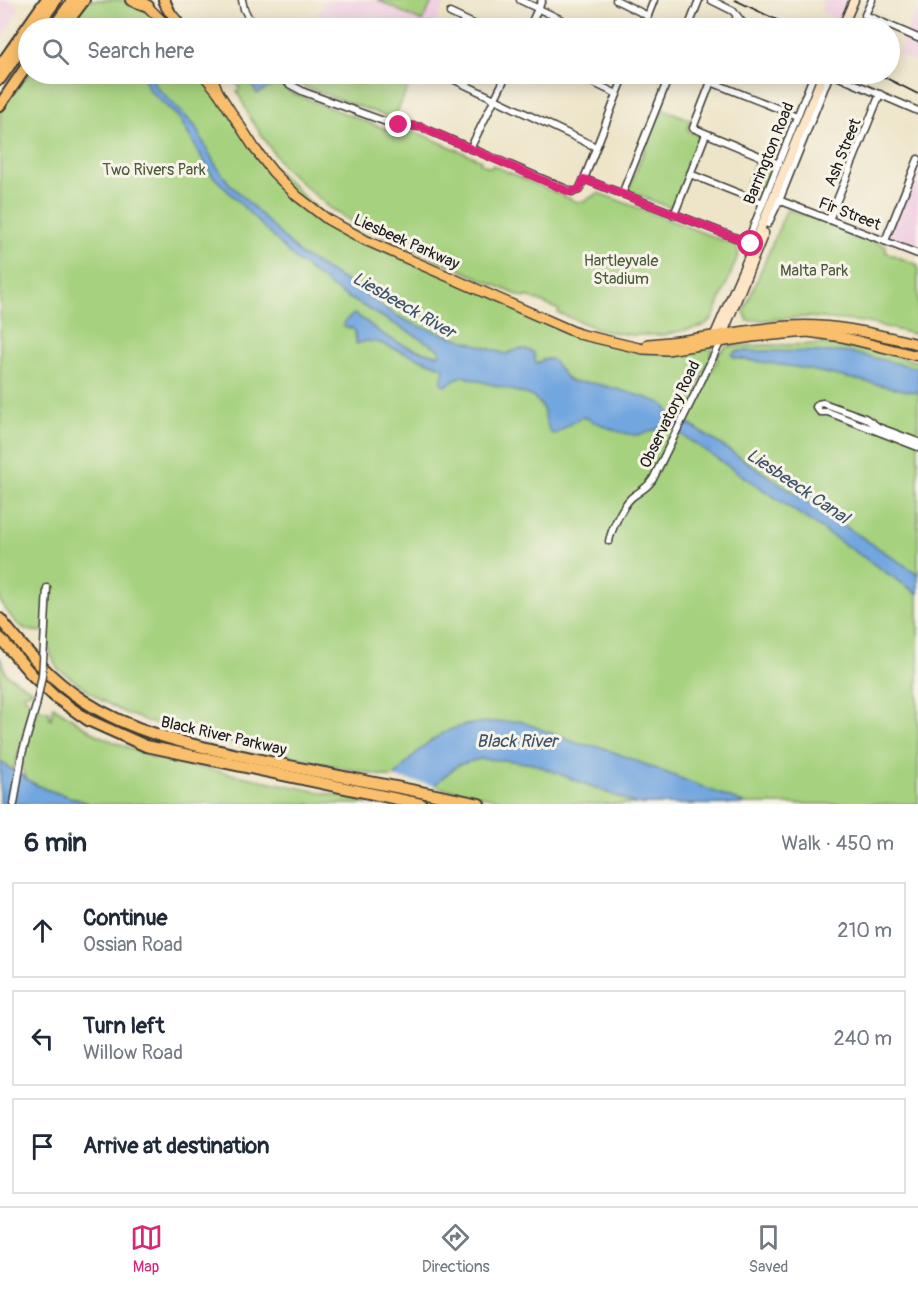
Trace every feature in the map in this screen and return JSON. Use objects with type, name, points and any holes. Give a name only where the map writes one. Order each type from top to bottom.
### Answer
[{"type":"highway","points":[[43,18],[56,0]]},
{"type":"highway","points":[[131,0],[145,3]]},
{"type":"highway","points":[[161,0],[169,10]]},
{"type":"highway","points":[[35,18],[44,3]]},
{"type":"highway","points":[[70,18],[80,3]]},
{"type":"highway","points":[[64,18],[80,3]]},
{"type":"highway","points":[[2,72],[18,46]]},
{"type":"highway","points":[[2,72],[18,52]]},
{"type":"highway","points":[[0,107],[18,78]]},
{"type":"highway","points":[[0,107],[20,84]]},
{"type":"highway","name":"Black River Parkway","points":[[0,619],[22,646],[51,675],[83,701],[119,721],[176,741],[479,804]]},
{"type":"highway","name":"Black River Parkway","points":[[0,638],[54,696],[88,720],[146,746],[421,804]]},
{"type":"highway","points":[[0,647],[36,686],[54,696]]},
{"type":"main road","points":[[846,18],[854,0]]},
{"type":"main road","points":[[145,3],[160,18]]},
{"type":"main road","points":[[169,10],[175,18]]},
{"type":"main road","name":"Liesbeek Parkway","points":[[211,84],[273,172],[306,204],[333,223],[365,240],[579,334],[643,349],[667,350],[792,326],[832,327],[918,344]]},
{"type":"main road","name":"Liesbeek Parkway","points":[[215,84],[218,92]]},
{"type":"main road","points":[[753,245],[768,224],[776,199],[782,164],[818,84]]},
{"type":"main road","points":[[717,339],[769,204],[776,199]]},
{"type":"main road","name":"Liesbeek Parkway","points":[[717,339],[815,333],[842,337],[918,356]]},
{"type":"street","points":[[242,0],[249,18]]},
{"type":"street","points":[[520,0],[557,18]]},
{"type":"street","points":[[534,18],[542,0]]},
{"type":"street","points":[[616,0],[648,16],[654,0]]},
{"type":"street","points":[[692,18],[699,0]]},
{"type":"street","points":[[711,0],[733,11],[737,16]]},
{"type":"street","points":[[872,0],[866,15],[873,18]]},
{"type":"street","points":[[450,14],[459,18]]},
{"type":"street","points":[[900,30],[918,38]]},
{"type":"street","points":[[290,84],[304,92],[388,123],[421,127],[570,192],[576,192],[584,179],[621,84]]},
{"type":"street","points":[[464,84],[596,147]]},
{"type":"street","points":[[470,149],[502,84]]},
{"type":"street","points":[[596,84],[617,94]]},
{"type":"street","points":[[622,194],[666,84]]},
{"type":"street","points":[[710,84],[693,128],[782,164]]},
{"type":"street","points":[[716,84],[797,116]]},
{"type":"street","name":"Barrington Road","points":[[753,245],[763,203],[782,164],[810,84]]},
{"type":"street","points":[[776,199],[827,84]]},
{"type":"street","points":[[856,84],[918,111]]},
{"type":"street","name":"Ash Street","points":[[829,220],[880,94]]},
{"type":"street","points":[[674,215],[706,134]]},
{"type":"street","points":[[885,241],[918,159]]},
{"type":"street","points":[[690,174],[763,203]]},
{"type":"street","points":[[584,179],[753,245]]},
{"type":"street","name":"Fir Street","points":[[776,199],[918,254]]},
{"type":"street","name":"Observatory Road","points":[[609,541],[632,497],[645,489],[652,479],[711,357],[717,339]]},
{"type":"street","points":[[918,442],[878,427],[865,418],[824,403],[816,407],[820,412],[828,412],[918,447]]},
{"type":"street","points":[[14,804],[20,765],[42,676],[47,588]]},
{"type":"shaded area","points":[[0,0],[9,0],[20,8],[0,41]]},
{"type":"shaded area","points":[[325,0],[446,0],[438,18],[317,18]]},
{"type":"shaded area","points":[[824,0],[848,0],[841,18],[832,18],[820,11]]},
{"type":"shaded area","points":[[918,5],[918,63],[900,55],[900,47]]},
{"type":"shaded area","points":[[918,159],[918,254],[885,241]]},
{"type":"green space","points":[[87,0],[131,0],[155,18],[72,18]]},
{"type":"green space","points":[[378,0],[433,0],[424,18],[414,18]]},
{"type":"green space","name":"Two Rivers Park","points":[[21,84],[210,84],[255,149],[327,219],[547,321],[634,346],[712,344],[711,357],[696,389],[701,392],[718,359],[715,357],[727,346],[824,344],[885,353],[918,362],[918,804],[521,804],[330,765],[163,727],[125,713],[101,700],[57,668],[46,643],[46,631],[37,632],[24,628],[13,619],[0,601],[0,109]]},
{"type":"green space","name":"Hartleyvale Stadium","points":[[237,84],[280,84],[292,93],[385,129],[416,132],[481,160],[480,163],[491,168],[492,165],[577,202],[599,193],[735,245],[739,253],[713,318],[703,326],[664,335],[632,335],[604,331],[354,223],[330,208],[283,167],[250,118],[237,91],[240,89]]},
{"type":"green space","points":[[300,84],[409,85],[394,119]]},
{"type":"green space","points":[[661,108],[691,120],[687,130],[702,137],[674,209],[628,191]]},
{"type":"green space","points":[[756,159],[773,166],[761,197],[744,191]]},
{"type":"green space","name":"Malta Park","points":[[787,209],[886,246],[886,252],[918,265],[918,335],[865,322],[808,317],[748,321],[744,311]]},
{"type":"green space","points":[[0,657],[6,674],[33,691],[23,694],[32,705],[12,770],[0,761]]},
{"type":"green space","points":[[53,706],[97,735],[154,758],[363,801],[368,804],[91,804],[45,789],[27,780],[22,768],[37,708],[49,711],[51,719]]},
{"type":"water","points":[[146,84],[155,84],[195,126],[215,164],[229,183],[301,255],[413,324],[506,354],[517,350],[527,350],[534,353],[535,362],[538,363],[545,359],[554,361],[564,375],[573,382],[606,386],[663,404],[675,418],[689,424],[918,574],[918,594],[670,427],[637,435],[617,431],[583,417],[555,434],[551,433],[542,407],[529,395],[462,376],[445,386],[441,383],[444,368],[377,342],[366,341],[356,344],[355,331],[343,327],[346,320],[354,314],[382,333],[411,348],[438,355],[440,352],[439,349],[340,293],[296,260],[212,175],[179,118],[149,90]]},
{"type":"water","points":[[251,84],[271,84],[272,86],[257,94]]},
{"type":"water","points":[[736,351],[848,352],[918,368],[918,393],[801,368],[735,358],[732,355]]},
{"type":"water","name":"Black River","points":[[520,721],[579,744],[601,747],[746,804],[636,804],[534,764],[480,759],[458,765],[439,781],[418,804],[372,804],[411,758],[447,731],[476,723]]},
{"type":"water","points":[[0,761],[27,780],[45,789],[91,804],[0,804]]},
{"type":"pier","points":[[392,777],[438,786],[422,804],[369,803]]},
{"type":"waterway","name":"Liesbeeck River","points":[[53,4],[73,18]]},
{"type":"railway","points":[[735,0],[773,18]]},
{"type":"railway","points":[[898,84],[918,94]]},
{"type":"route","points":[[399,125],[421,127],[570,192],[579,190],[584,179],[751,244]]},
{"type":"water label","name":"Liesbeeck Canal","points":[[798,486]]}]
